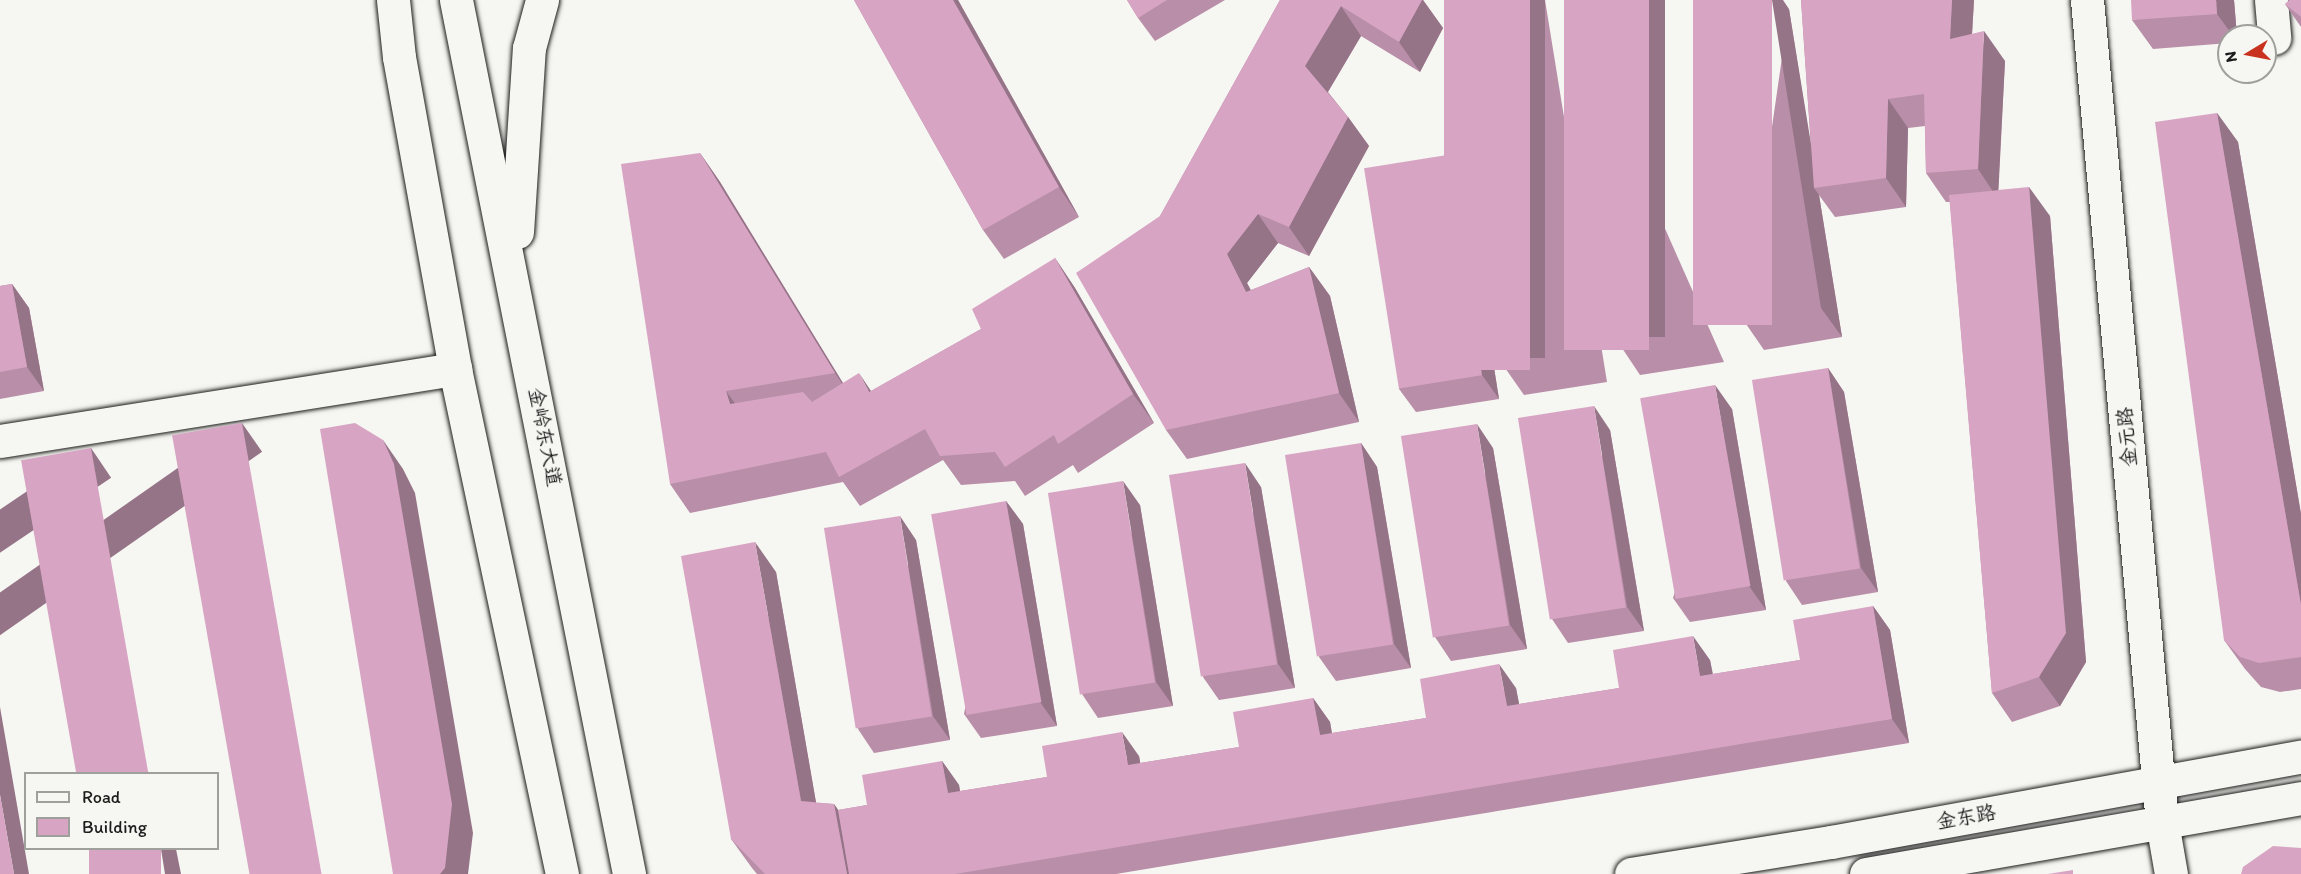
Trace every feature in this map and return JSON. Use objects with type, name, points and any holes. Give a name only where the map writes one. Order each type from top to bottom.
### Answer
[{"type":"street","points":[[393,0],[399,57],[455,369],[492,530],[562,874]]},
{"type":"street","name":"金岭东大道","points":[[456,0],[514,282],[629,874]]},
{"type":"street","points":[[514,282],[530,48],[542,0]]},
{"type":"street","name":"金元路","points":[[2087,0],[2158,782],[2171,874]]},
{"type":"street","points":[[2271,0],[2273,24]]},
{"type":"street","points":[[0,441],[455,369]]},
{"type":"street","name":"金东路","points":[[1631,874],[1831,842],[2301,757]]},
{"type":"street","name":"金东路","points":[[1866,874],[2301,798]]},
{"type":"building","points":[[854,0],[953,0],[1059,187],[983,230]]},
{"type":"building","points":[[1127,0],[1167,0],[1138,18]]},
{"type":"building","points":[[1280,0],[1422,0],[1399,42],[1341,6],[1305,66],[1348,117],[1289,227],[1258,214],[1227,254],[1246,292],[1309,267],[1339,393],[1166,430],[1076,273],[1160,216]]},
{"type":"building","points":[[1444,0],[1530,0],[1530,370],[1444,370]]},
{"type":"building","points":[[1564,0],[1649,0],[1649,350],[1564,350]]},
{"type":"building","points":[[1693,0],[1772,0],[1772,325],[1693,325]]},
{"type":"building","points":[[1801,0],[1952,0],[1950,39],[1984,31],[1978,169],[1926,173],[1924,94],[1888,99],[1886,178],[1814,188]]},
{"type":"building","points":[[2131,0],[2216,0],[2217,14],[2132,20]]},
{"type":"building","points":[[2289,0],[2301,0],[2301,17],[2285,4]]},
{"type":"building","points":[[2217,113],[2301,605],[2301,657],[2259,663],[2240,657],[2224,640],[2155,122]]},
{"type":"building","points":[[700,153],[835,373],[726,391],[730,404],[803,392],[812,402],[859,373],[869,392],[981,329],[972,309],[1055,258],[1133,394],[1058,444],[1054,435],[1005,467],[995,452],[940,456],[925,429],[839,477],[826,452],[670,484],[621,164]]},
{"type":"building","points":[[1447,155],[1482,375],[1399,388],[1364,168]]},
{"type":"building","points":[[2029,187],[2066,633],[2039,677],[1992,693],[1949,195]]},
{"type":"building","points":[[12,284],[27,367],[0,372],[0,286]]},
{"type":"building","points":[[1828,368],[1860,569],[1784,581],[1752,380]]},
{"type":"building","points":[[1715,385],[1750,586],[1676,599],[1640,398]]},
{"type":"building","points":[[1594,406],[1626,607],[1550,620],[1518,418]]},
{"type":"building","points":[[242,423],[322,874],[249,874],[172,435]]},
{"type":"building","points":[[355,423],[383,440],[394,464],[452,804],[445,868],[440,874],[393,874],[320,429]]},
{"type":"building","points":[[1477,424],[1509,625],[1433,638],[1401,436]]},
{"type":"building","points":[[1361,443],[1393,644],[1317,657],[1285,455]]},
{"type":"building","points":[[91,448],[148,772],[76,772],[21,460]]},
{"type":"building","points":[[1245,463],[1277,664],[1201,677],[1169,475]]},
{"type":"building","points":[[1123,481],[1155,682],[1080,694],[1048,493]]},
{"type":"building","points":[[1006,501],[1041,702],[967,715],[931,514]]},
{"type":"building","points":[[900,516],[932,717],[856,729],[824,528]]},
{"type":"building","points":[[755,542],[801,801],[834,804],[847,874],[765,874],[731,839],[681,556]]},
{"type":"building","points":[[1873,606],[1892,719],[955,874],[849,874],[838,810],[867,805],[862,775],[942,761],[948,793],[1047,777],[1042,746],[1122,732],[1128,765],[1239,747],[1233,712],[1313,698],[1320,735],[1426,718],[1420,679],[1499,664],[1507,706],[1619,688],[1613,650],[1693,636],[1700,676],[1800,660],[1793,620]]},
{"type":"building","points":[[0,795],[14,874],[0,874]]},
{"type":"building","points":[[2273,846],[2301,848],[2301,874],[2241,874],[2243,867]]},
{"type":"building","points":[[89,850],[161,850],[161,874],[89,874]]},
{"type":"building","points":[[2073,870],[2073,874],[2048,874]]}]
